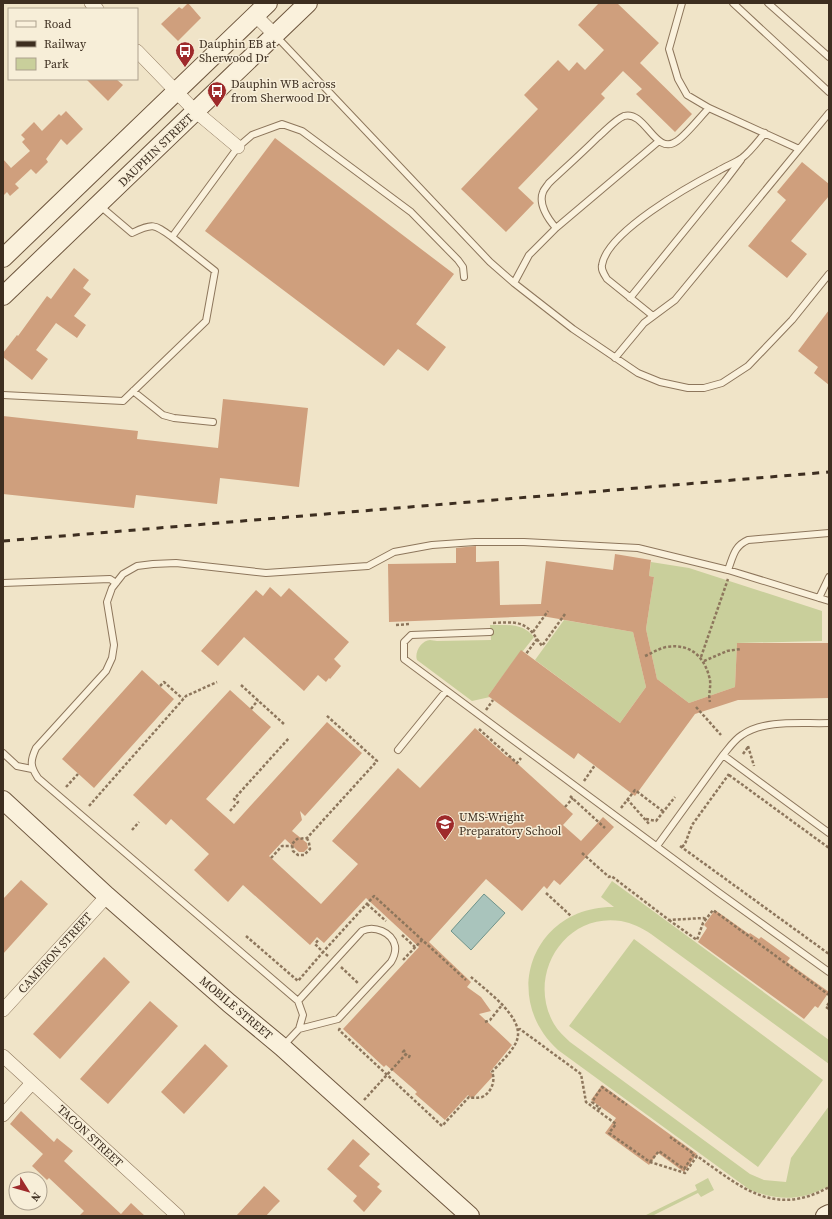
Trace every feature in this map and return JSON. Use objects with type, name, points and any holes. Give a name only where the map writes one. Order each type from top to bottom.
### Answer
[{"type":"main road","name":"DAUPHIN STREET","points":[[3,296],[308,3]]},
{"type":"main road","points":[[3,258],[261,9]]},
{"type":"main road","name":"MOBILE STREET","points":[[3,800],[107,896],[218,994],[282,1047],[470,1216]]},
{"type":"main road","points":[[825,1216],[829,1214]]},
{"type":"street","points":[[261,9],[275,35]]},
{"type":"street","points":[[138,52],[195,112],[238,147]]},
{"type":"street","name":"CAMERON STREET","points":[[3,1010],[107,896]]},
{"type":"street","name":"TACON STREET","points":[[3,1056],[178,1216]]},
{"type":"street","points":[[3,1115],[32,1083]]},
{"type":"lane","points":[[682,3],[668,49],[678,79],[687,96],[709,108],[799,149]]},
{"type":"lane","points":[[733,3],[829,92]]},
{"type":"lane","points":[[768,3],[829,57]]},
{"type":"lane","points":[[275,35],[479,250],[514,283],[573,329],[638,373],[660,382],[688,388],[704,388],[722,383],[748,366],[792,320],[829,274]]},
{"type":"lane","points":[[556,228],[544,209],[542,200],[543,192],[549,183],[612,125],[625,116],[638,119],[659,141],[669,144],[677,142],[709,108]]},
{"type":"lane","points":[[615,358],[644,323],[675,300],[829,113]]},
{"type":"lane","points":[[172,237],[238,147],[252,135],[282,124],[302,131],[411,212],[458,260],[463,267],[464,277]]},
{"type":"lane","points":[[630,298],[765,133]]},
{"type":"lane","points":[[514,283],[529,255],[556,228],[659,141]]},
{"type":"lane","points":[[653,316],[607,279],[603,272],[602,266],[604,259],[615,240],[633,224],[692,185],[743,158]]},
{"type":"lane","points":[[3,395],[123,401],[206,321],[215,271],[158,226],[146,226],[132,233],[99,205]]},
{"type":"lane","points":[[133,391],[163,415],[174,418],[213,422]]},
{"type":"lane","points":[[728,570],[737,548],[748,540],[829,533]]},
{"type":"lane","points":[[282,1047],[299,1029],[303,1015],[298,1001],[38,778],[32,769],[31,759],[36,748],[106,671],[112,658],[114,645],[107,602],[112,588],[123,574],[137,566],[176,563],[266,573],[368,566],[394,552],[432,545],[474,542],[524,542],[574,546],[638,548],[728,570],[829,601]]},
{"type":"lane","points":[[819,598],[829,577]]},
{"type":"lane","points":[[3,583],[110,579],[116,583]]},
{"type":"lane","points":[[490,632],[411,635],[404,642],[404,659],[718,892],[829,972]]},
{"type":"lane","points":[[398,750],[446,691]]},
{"type":"lane","points":[[657,846],[723,756],[741,735],[756,727],[770,724],[829,723]]},
{"type":"lane","points":[[3,753],[17,766],[32,769]]},
{"type":"lane","points":[[723,756],[829,833]]},
{"type":"lane","points":[[298,1001],[362,931],[375,928],[385,932],[395,945],[394,956],[391,962],[338,1019],[299,1029]]},
{"type":"path","points":[[700,657],[728,579]]},
{"type":"path","points":[[533,632],[548,611]]},
{"type":"path","points":[[537,639],[542,646],[565,614]]},
{"type":"path","points":[[645,656],[661,649],[673,647],[690,650],[700,657],[704,661],[710,682],[710,702]]},
{"type":"path","points":[[704,661],[726,651],[741,649]]},
{"type":"path","points":[[160,686],[164,682],[183,699]]},
{"type":"path","points":[[89,806],[186,696],[217,682]]},
{"type":"path","points":[[241,685],[285,725]]},
{"type":"path","points":[[251,708],[258,700]]},
{"type":"path","points":[[486,710],[493,700]]},
{"type":"path","points":[[696,707],[721,735]]},
{"type":"path","points":[[306,838],[310,849],[304,855],[298,855],[293,851],[292,844],[297,839],[306,838],[377,760],[326,715]]},
{"type":"path","points":[[475,725],[517,763],[521,758]]},
{"type":"path","points":[[230,811],[238,802],[234,799],[289,738]]},
{"type":"path","points":[[743,754],[748,747]]},
{"type":"path","points":[[584,781],[595,766]]},
{"type":"path","points":[[730,772],[692,825],[685,844],[681,846],[829,954]]},
{"type":"path","points":[[66,787],[78,774]]},
{"type":"path","points":[[729,775],[829,848]]},
{"type":"path","points":[[650,825],[627,800],[634,790],[664,812]]},
{"type":"path","points":[[646,820],[656,821],[675,797]]},
{"type":"path","points":[[565,807],[572,799]]},
{"type":"path","points":[[132,830],[139,822]]},
{"type":"path","points":[[271,858],[282,846],[292,846]]},
{"type":"path","points":[[582,853],[609,877],[611,876],[614,878],[697,940],[703,923],[713,910],[829,995]]},
{"type":"path","points":[[734,893],[738,888]]},
{"type":"path","points":[[546,893],[571,916]]},
{"type":"path","points":[[246,936],[298,981],[374,896],[466,980]]},
{"type":"path","points":[[718,914],[721,910]]},
{"type":"path","points":[[669,920],[706,919]]},
{"type":"path","points":[[320,939],[315,944],[366,990]]},
{"type":"path","points":[[771,952],[774,948]]},
{"type":"path","points":[[789,965],[792,961]]},
{"type":"path","points":[[339,1030],[372,1058],[386,1076],[442,1126],[469,1097],[481,1097],[488,1091],[493,1082],[494,1076],[492,1072],[515,1045],[518,1036],[516,1022],[511,1013],[470,976]]},
{"type":"path","points":[[829,1003],[826,1007],[829,1009]]},
{"type":"path","points":[[485,1022],[490,1020],[502,1006]]},
{"type":"path","points":[[518,1030],[520,1029],[581,1074],[586,1102],[616,1124],[609,1133],[650,1162],[685,1173],[697,1156],[743,1188],[764,1197],[776,1199],[805,1197],[819,1193],[829,1187]]},
{"type":"path","points":[[362,1102],[386,1076],[405,1052],[408,1057],[410,1055]]},
{"type":"path","points":[[598,1110],[600,1108],[592,1102],[602,1087],[627,1105]]},
{"type":"path","points":[[650,1162],[659,1151],[684,1169],[694,1154],[670,1137]]},
{"type":"green space","points":[[651,562],[689,568],[822,611],[822,641],[737,643],[735,687],[689,703],[657,679],[646,629],[654,577],[649,576]]},
{"type":"green space","points":[[564,620],[633,632],[646,687],[620,723],[535,660]]},
{"type":"green space","points":[[490,625],[520,627],[530,632],[534,637],[523,651],[521,651],[488,696],[490,697],[472,701],[417,660],[416,657],[419,647],[424,642],[430,640],[491,640]]},
{"type":"green space","points":[[612,881],[829,1040],[829,1064],[651,934],[637,926],[621,921],[601,921],[583,927],[567,937],[556,951],[548,968],[545,986],[547,1005],[556,1027],[570,1042],[750,1174],[764,1180],[786,1182],[791,1158],[829,1106],[829,1186],[819,1191],[790,1198],[780,1198],[750,1190],[558,1050],[540,1028],[531,1005],[529,981],[534,958],[546,938],[563,921],[586,911],[614,907],[601,897]]},
{"type":"green space","points":[[634,939],[823,1080],[758,1167],[569,1026]]},
{"type":"green space","points":[[708,1178],[714,1190],[701,1197],[698,1193],[652,1216],[644,1216],[697,1190],[695,1185]]},
{"type":"water","points":[[484,894],[505,913],[471,950],[451,931]]},
{"type":"building","points":[[188,3],[201,18],[178,41],[161,24],[179,7],[182,9]]},
{"type":"building","points":[[599,3],[617,3],[659,43],[640,63],[692,114],[675,132],[636,94],[642,89],[623,71],[601,94],[605,98],[518,188],[534,203],[506,232],[461,189],[538,109],[524,95],[558,60],[569,71],[577,62],[585,70],[604,50],[578,25]]},
{"type":"building","points":[[87,80],[117,80],[123,85],[108,101]]},
{"type":"building","points":[[66,111],[83,129],[67,145],[61,139],[46,159],[48,162],[36,174],[31,169],[15,184],[19,188],[10,196],[7,192],[3,196],[3,159],[11,168],[30,151],[22,142],[25,139],[21,135],[34,122],[42,131],[59,114],[61,116]]},
{"type":"building","points":[[275,138],[454,274],[416,324],[446,347],[428,371],[398,349],[384,366],[205,231]]},
{"type":"building","points":[[802,162],[829,184],[829,196],[791,241],[807,254],[787,278],[748,246],[786,200],[777,192]]},
{"type":"building","points":[[74,268],[89,280],[83,288],[91,294],[74,316],[86,325],[77,338],[56,323],[36,350],[48,359],[32,380],[3,357],[3,353],[17,335],[18,336],[47,296],[51,299]]},
{"type":"building","points":[[829,310],[829,385],[814,373],[818,367],[798,351]]},
{"type":"building","points":[[223,399],[308,408],[299,487],[220,478],[217,504],[136,495],[134,508],[3,494],[3,416],[138,431],[137,439],[218,448]]},
{"type":"building","points":[[476,546],[476,562],[499,561],[500,605],[541,604],[546,561],[613,570],[615,554],[651,560],[649,576],[654,577],[646,629],[657,679],[689,703],[735,687],[737,643],[829,643],[829,698],[738,700],[695,714],[635,796],[578,753],[574,759],[488,696],[521,650],[620,723],[646,687],[633,632],[542,616],[389,622],[388,564],[456,563],[456,548]]},
{"type":"building","points":[[270,587],[281,597],[289,588],[349,642],[334,659],[341,666],[326,682],[318,675],[304,691],[244,637],[218,666],[201,651],[256,590],[263,596]]},
{"type":"building","points":[[142,670],[174,699],[94,788],[62,759]]},
{"type":"building","points":[[230,690],[271,727],[206,799],[234,824],[327,722],[362,753],[305,816],[300,811],[302,820],[292,831],[307,843],[308,848],[304,852],[299,852],[285,839],[269,856],[321,904],[358,864],[332,841],[398,768],[420,788],[475,728],[507,757],[509,756],[573,814],[563,825],[581,841],[603,817],[614,827],[560,885],[554,880],[547,889],[544,886],[522,911],[486,879],[429,942],[471,982],[467,987],[481,997],[491,1011],[479,1014],[512,1045],[490,1072],[494,1075],[472,1099],[468,1095],[445,1120],[415,1094],[417,1092],[386,1065],[384,1067],[343,1029],[419,947],[366,898],[324,943],[317,937],[310,945],[243,885],[228,902],[194,870],[209,854],[171,819],[166,825],[133,795]]},
{"type":"building","points":[[21,880],[48,904],[3,954],[3,899]]},
{"type":"building","points":[[715,910],[749,934],[750,933],[759,939],[761,937],[790,958],[787,962],[829,992],[818,1008],[815,1006],[804,1019],[698,942],[707,928],[704,925]]},
{"type":"building","points":[[104,957],[130,982],[60,1059],[33,1034]]},
{"type":"building","points":[[150,1001],[178,1026],[108,1104],[80,1079]]},
{"type":"building","points":[[205,1044],[228,1066],[184,1114],[161,1092]]},
{"type":"building","points":[[602,1085],[697,1154],[684,1172],[658,1153],[649,1165],[605,1133],[616,1118],[591,1100]]},
{"type":"building","points":[[21,1111],[54,1142],[57,1138],[73,1151],[64,1161],[121,1214],[131,1203],[145,1216],[79,1216],[84,1211],[49,1178],[48,1179],[48,1171],[37,1171],[32,1166],[43,1154],[10,1124]]},
{"type":"building","points":[[353,1139],[370,1154],[359,1166],[380,1184],[377,1187],[382,1191],[364,1212],[353,1201],[357,1196],[327,1169]]},
{"type":"building","points":[[264,1186],[280,1201],[266,1216],[236,1216]]},
{"type":"railway","points":[[3,541],[829,472]]},
{"type":"place","name":"Dauphin EB at Sherwood Dr","points":[[185,68]]},
{"type":"place","name":"Dauphin WB across from Sherwood Dr","points":[[217,108]]},
{"type":"place","name":"UMS-Wright Preparatory School","points":[[445,841]]}]
